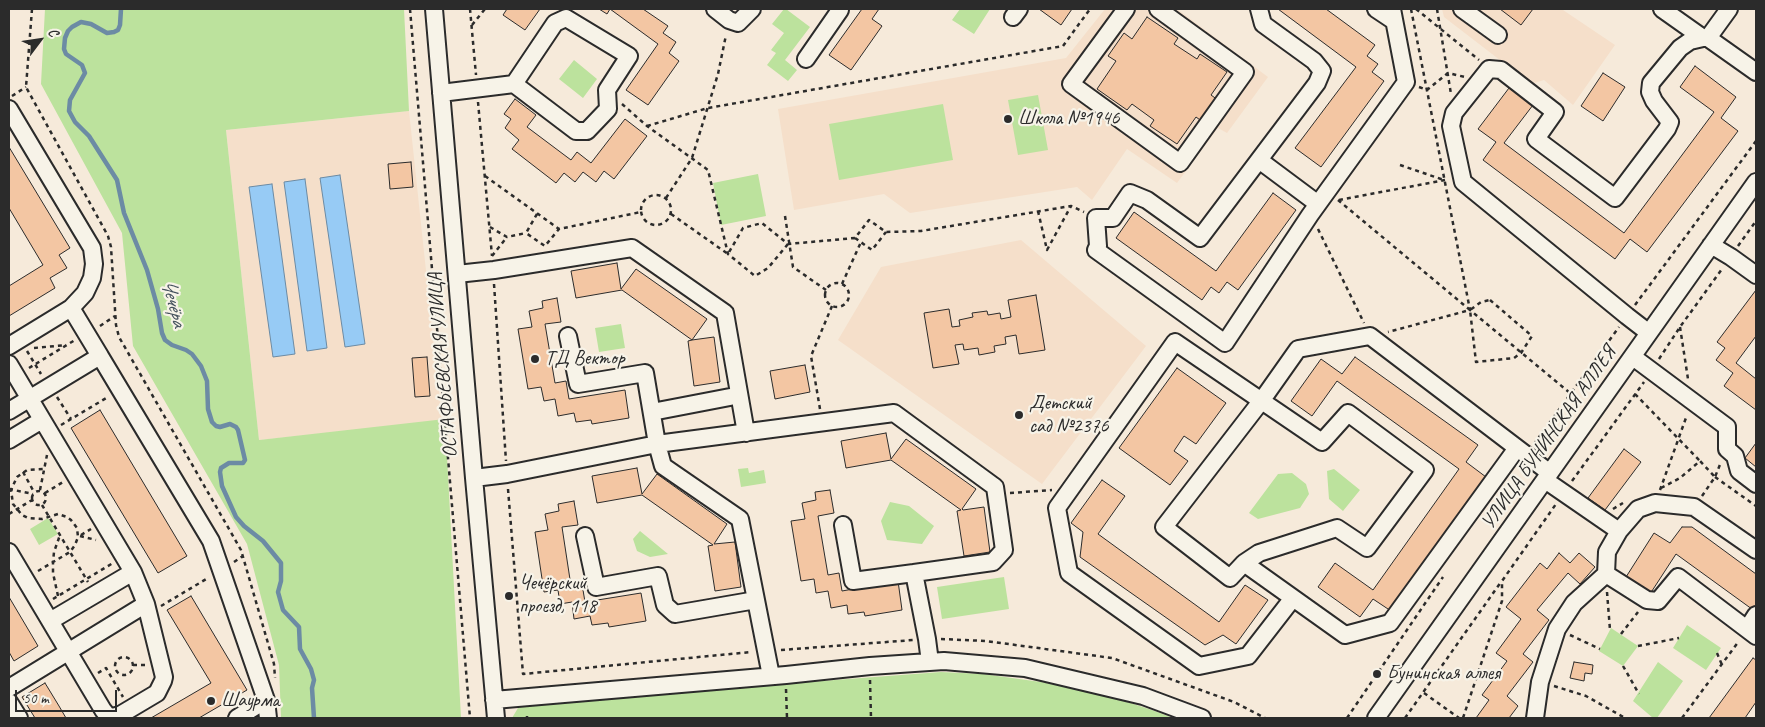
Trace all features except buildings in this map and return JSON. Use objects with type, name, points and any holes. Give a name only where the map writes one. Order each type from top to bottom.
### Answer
[{"type":"street","name":"ОСТАФЬЕВСКАЯ УЛИЦА","points":[[434,9],[496,718]]},
{"type":"street","points":[[715,9],[728,20],[738,23],[752,9]]},
{"type":"street","points":[[806,59],[840,10],[838,9]]},
{"type":"street","points":[[1126,9],[1071,84],[1180,163],[1245,72],[1159,9]]},
{"type":"street","points":[[1259,9],[1263,24],[1314,61],[1322,71],[1317,83],[1200,238],[1147,200],[1130,193],[1113,218],[1096,218],[1098,246],[1096,250],[1225,343],[1314,209],[1333,195],[1406,82],[1393,15],[1376,9]]},
{"type":"street","points":[[1462,9],[1498,35]]},
{"type":"street","points":[[1662,9],[1756,72]]},
{"type":"street","points":[[1649,333],[1464,182],[1451,126],[1454,113],[1485,74],[1501,70],[1555,112],[1536,139],[1615,198],[1667,130],[1670,122],[1654,101],[1650,92],[1651,83],[1680,48],[1690,41],[1705,38],[1729,9]]},
{"type":"street","points":[[441,93],[514,84],[576,131],[587,131],[608,110],[607,90],[629,56],[566,18],[555,23],[514,84]]},
{"type":"street","points":[[9,109],[92,248],[94,264],[92,278],[85,293],[71,308],[9,346]]},
{"type":"street","points":[[1259,160],[1314,209]]},
{"type":"street","name":"УЛИЦА БУНИНСКАЯ АЛЛЕЯ","points":[[1376,718],[1756,182]]},
{"type":"street","points":[[1711,245],[1756,275]]},
{"type":"street","points":[[457,274],[493,263],[632,248],[725,313],[746,433]]},
{"type":"street","points":[[71,308],[211,541],[266,700],[268,718]]},
{"type":"street","points":[[568,336],[578,384],[645,373],[657,444],[663,466],[740,520],[756,600],[778,675]]},
{"type":"street","points":[[1293,598],[1248,656],[1199,666],[1069,573],[1057,508],[1174,342],[1262,400],[1322,442],[1348,413],[1424,470],[1367,548],[1336,528],[1259,554],[1244,563],[1230,578],[1164,527],[1262,400],[1298,349],[1370,336],[1521,452],[1564,493],[1619,531]]},
{"type":"street","points":[[9,411],[100,356]]},
{"type":"street","points":[[1633,357],[1727,426],[1727,449],[1735,456],[1739,471],[1756,484]]},
{"type":"street","points":[[9,552],[107,715],[112,717],[120,715],[157,693],[164,677],[147,609],[133,572],[12,370]]},
{"type":"street","points":[[652,412],[730,397]]},
{"type":"street","points":[[474,478],[507,474],[657,444],[894,413],[995,487],[1004,550],[993,562],[853,581],[843,525]]},
{"type":"street","points":[[9,440],[48,429]]},
{"type":"street","points":[[1244,563],[1345,635],[1390,623],[1521,452]]},
{"type":"street","points":[[1535,718],[1540,682],[1557,629],[1574,603],[1606,574],[1607,552],[1619,531],[1638,508],[1656,494],[1694,506],[1756,550]]},
{"type":"street","points":[[585,536],[596,587],[658,576],[664,604],[675,614],[756,600]]},
{"type":"street","points":[[50,621],[133,572]]},
{"type":"street","points":[[914,573],[930,662]]},
{"type":"street","points":[[1606,574],[1647,600],[1658,601],[1678,577],[1751,632],[1756,615]]},
{"type":"street","points":[[9,688],[68,651],[147,609]]},
{"type":"street","points":[[494,700],[944,661],[1025,668],[1142,696],[1202,718]]},
{"type":"street","points":[[237,718],[266,700]]},
{"type":"street","points":[[9,702],[19,718]]},
{"type":"path","points":[[32,9],[26,87],[108,236],[119,338],[238,544],[274,664],[275,680]]},
{"type":"path","points":[[410,9],[470,718]]},
{"type":"path","points":[[470,9],[493,263],[523,674]]},
{"type":"path","points":[[472,25],[485,9]]},
{"type":"path","points":[[647,126],[708,108],[1064,46],[1090,9]]},
{"type":"path","points":[[1314,209],[1370,336],[1470,310],[1480,302],[1490,300],[1532,336],[1521,353],[1514,358],[1476,362],[1470,310],[1411,9]]},
{"type":"path","points":[[1416,9],[1441,28],[1485,74]]},
{"type":"path","points":[[1437,9],[1454,113]]},
{"type":"path","points":[[666,198],[692,158],[718,74],[728,20]]},
{"type":"path","points":[[1427,90],[1448,74],[1485,74]]},
{"type":"path","points":[[1406,82],[1427,90]]},
{"type":"path","points":[[9,98],[26,87]]},
{"type":"path","points":[[607,90],[647,126],[708,170],[728,254]]},
{"type":"path","points":[[1521,452],[1570,393],[1756,141]]},
{"type":"path","points":[[1400,165],[1445,180]]},
{"type":"path","points":[[485,176],[559,229]]},
{"type":"path","points":[[1333,195],[1445,180]]},
{"type":"path","points":[[660,195],[666,198],[671,208],[671,214],[664,223],[652,224],[647,222],[641,212],[644,200],[660,195]]},
{"type":"path","points":[[1333,195],[1570,393]]},
{"type":"path","points":[[855,238],[869,220],[886,232],[922,231],[1071,206],[1096,218]]},
{"type":"path","points":[[1038,211],[1047,250],[1071,206]]},
{"type":"path","points":[[490,227],[507,237],[526,233],[545,246],[559,229],[641,212]]},
{"type":"path","points":[[526,233],[537,214]]},
{"type":"path","points":[[671,214],[728,254],[755,276],[768,268],[788,244]]},
{"type":"path","points":[[785,216],[792,267],[826,290]]},
{"type":"path","points":[[1405,718],[1424,694],[1756,221]]},
{"type":"path","points":[[728,254],[743,228],[762,223],[788,244],[855,238],[872,250],[886,232]]},
{"type":"path","points":[[493,263],[507,237]]},
{"type":"path","points":[[842,284],[861,242]]},
{"type":"path","points":[[833,284],[842,284],[848,291],[847,300],[841,306],[832,306],[826,299],[826,290],[833,284]]},
{"type":"path","points":[[823,423],[811,356],[832,306]]},
{"type":"path","points":[[12,370],[67,345],[116,316]]},
{"type":"path","points":[[1656,494],[1692,401],[1680,327]]},
{"type":"path","points":[[25,349],[67,345]]},
{"type":"path","points":[[40,490],[48,429],[120,390]]},
{"type":"path","points":[[1635,394],[1715,477],[1756,506]]},
{"type":"path","points":[[1656,494],[1680,478],[1700,461]]},
{"type":"path","points":[[25,579],[70,552],[76,545],[78,537],[74,523],[63,515],[53,515],[35,520],[22,515],[16,510],[10,489],[13,483],[22,472],[44,469]]},
{"type":"path","points":[[22,472],[33,493],[32,500],[34,504],[42,505]]},
{"type":"path","points":[[45,493],[75,475]]},
{"type":"path","points":[[1694,506],[1715,477]]},
{"type":"path","points":[[996,494],[1071,488]]},
{"type":"path","points":[[10,489],[33,493],[40,490]]},
{"type":"path","points":[[40,490],[45,493]]},
{"type":"path","points":[[42,505],[46,500],[45,493]]},
{"type":"path","points":[[9,514],[32,500]]},
{"type":"path","points":[[1612,510],[1624,503]]},
{"type":"path","points":[[42,505],[95,594]]},
{"type":"path","points":[[58,596],[53,562],[54,552],[60,535]]},
{"type":"path","points":[[147,609],[221,570],[243,556]]},
{"type":"path","points":[[41,606],[124,557]]},
{"type":"path","points":[[1606,574],[1610,630]]},
{"type":"path","points":[[1347,718],[1444,577]]},
{"type":"path","points":[[1462,718],[1502,601],[1502,581]]},
{"type":"path","points":[[1621,634],[1647,600]]},
{"type":"path","points":[[1557,629],[1600,649]]},
{"type":"path","points":[[1682,718],[1722,664],[1751,632]]},
{"type":"path","points":[[1638,646],[1679,638]]},
{"type":"path","points":[[1717,653],[1722,664]]},
{"type":"path","points":[[86,680],[124,656],[133,665],[130,673],[126,675],[118,673],[110,666]]},
{"type":"path","points":[[110,666],[130,708]]},
{"type":"path","points":[[870,666],[871,718]]},
{"type":"path","points":[[1623,666],[1639,694]]},
{"type":"path","points":[[778,675],[787,718]]},
{"type":"path","points":[[1540,682],[1586,696],[1625,718]]},
{"type":"path","points":[[1424,694],[1459,718]]},
{"type":"shaded area","name":"Школа №1946","points":[[1105,9],[1177,9],[1268,77],[1227,133],[1218,128],[1177,183],[1127,149],[1092,200],[1077,187],[910,213],[884,194],[794,210],[778,109],[1066,58]]},
{"type":"shaded area","points":[[1442,9],[1563,9],[1615,45],[1573,105],[1544,80],[1531,84],[1444,17]]},
{"type":"shaded area","points":[[409,111],[442,421],[259,440],[226,130]]},
{"type":"shaded area","name":"Детский сад №2376","points":[[1021,240],[1146,346],[1042,484],[838,340],[881,267]]},
{"type":"green space","points":[[45,9],[404,9],[409,111],[226,130],[259,440],[445,419],[461,718],[281,718],[279,665],[247,544],[133,346],[122,233],[41,84]]},
{"type":"green space","points":[[784,9],[810,27],[785,60],[797,70],[788,81],[767,65],[776,53],[771,50],[784,33],[772,24]]},
{"type":"green space","points":[[960,9],[990,9],[974,34],[952,20]]},
{"type":"green space","points":[[574,60],[597,79],[583,98],[559,79]]},
{"type":"green space","points":[[1038,95],[1048,150],[1018,155],[1008,100]]},
{"type":"green space","points":[[943,104],[953,160],[839,180],[829,124]]},
{"type":"green space","points":[[758,174],[766,216],[721,225],[713,183]]},
{"type":"green space","points":[[621,324],[625,348],[599,352],[595,328]]},
{"type":"green space","points":[[748,468],[749,473],[764,470],[766,483],[741,487],[738,469]]},
{"type":"green space","points":[[1334,469],[1360,490],[1343,511],[1329,499],[1327,471]]},
{"type":"green space","points":[[1292,473],[1306,484],[1309,494],[1300,508],[1258,519],[1249,513],[1278,474]]},
{"type":"green space","points":[[890,502],[909,506],[934,526],[922,544],[887,540],[881,521]]},
{"type":"green space","points":[[48,518],[58,534],[39,545],[30,529]]},
{"type":"green space","points":[[640,531],[668,554],[650,557],[637,551],[633,539]]},
{"type":"green space","points":[[1004,577],[1009,609],[942,619],[937,587]]},
{"type":"green space","points":[[1687,625],[1721,648],[1706,670],[1673,648]]},
{"type":"green space","points":[[1611,628],[1638,646],[1623,666],[1599,651]]},
{"type":"green space","points":[[1658,662],[1683,681],[1657,718],[1653,718],[1633,701]]},
{"type":"green space","points":[[941,672],[983,674],[1041,682],[1106,695],[1173,718],[512,718],[518,708],[529,703]]},
{"type":"water","points":[[340,175],[365,344],[345,347],[320,178]]},
{"type":"water","points":[[305,179],[327,348],[307,351],[284,182]]},
{"type":"water","points":[[272,184],[295,354],[273,357],[249,187]]},
{"type":"waterway","name":"Чечёра","points":[[121,9],[120,25],[118,30],[114,32],[107,33],[91,24],[81,22],[68,31],[64,49],[66,54],[82,65],[85,73],[70,100],[69,111],[75,122],[89,136],[117,180],[124,213],[147,270],[165,340],[192,354],[201,366],[207,381],[208,409],[212,422],[220,427],[230,424],[238,430],[245,460],[243,463],[229,463],[221,468],[222,486],[236,517],[263,541],[281,563],[281,581],[278,592],[283,610],[299,627],[300,649],[311,669],[314,680],[312,688],[314,718]]},
{"type":"place","name":"Школа №1946","points":[[1008,119]]},
{"type":"place","name":"ТД Вектор","points":[[535,359]]},
{"type":"place","name":"Детский сад №2376","points":[[1019,415]]},
{"type":"place","name":"Чечёрский проезд, 118","points":[[509,596]]},
{"type":"place","name":"Бунинская аллея","points":[[1377,674]]},
{"type":"place","name":"Шаурма","points":[[211,701]]}]
